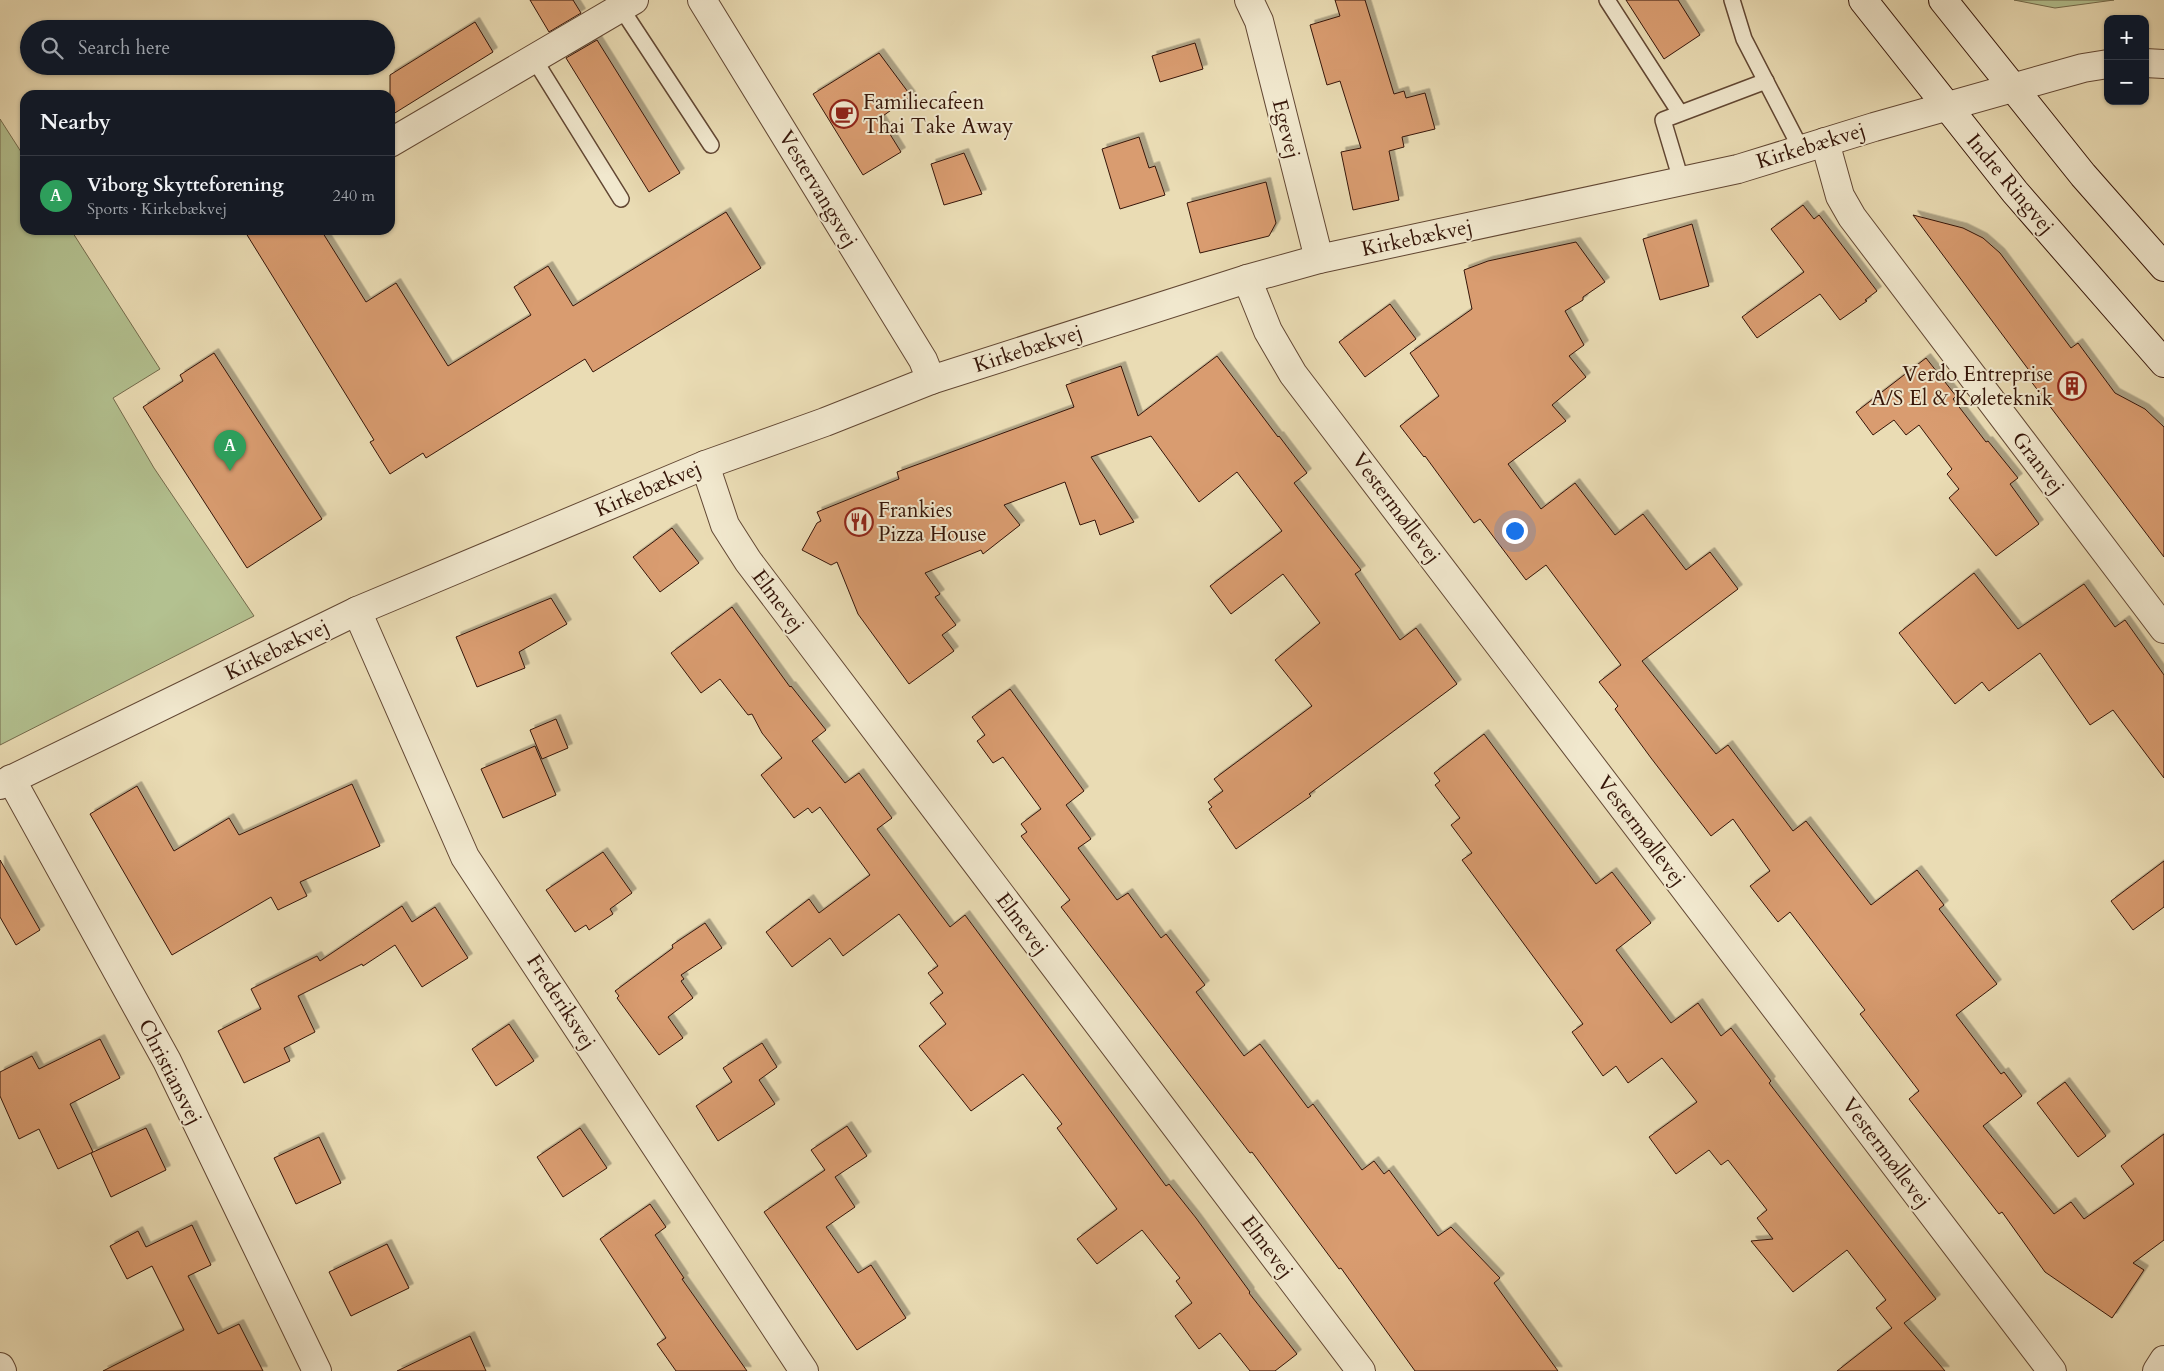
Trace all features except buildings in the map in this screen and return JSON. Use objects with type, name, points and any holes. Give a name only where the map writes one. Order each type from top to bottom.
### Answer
[{"type":"street","name":"Vestervangsvej","points":[[702,0],[923,360],[931,380]]},
{"type":"street","name":"Egevej","points":[[1249,0],[1259,22],[1319,259]]},
{"type":"street","name":"Indre Ringvej","points":[[1863,0],[2015,192],[2164,363]]},
{"type":"street","points":[[1942,0],[2084,175],[2164,267]]},
{"type":"street","points":[[395,140],[628,4]]},
{"type":"street","points":[[2149,63],[2164,64]]},
{"type":"street","name":"Kirkebækvej","points":[[6,782],[357,611],[705,465],[825,422],[931,380],[1247,279],[1319,259],[1738,169],[1946,107],[2083,68],[2104,65]]},
{"type":"street","name":"Granvej","points":[[1813,146],[1852,217],[2164,629]]},
{"type":"street","name":"Vestermøllevej","points":[[1247,279],[1268,331],[1293,374],[2052,1371]]},
{"type":"street","name":"Elmevej","points":[[705,465],[726,525],[748,561],[1361,1371]]},
{"type":"street","name":"Frederiksvej","points":[[357,611],[465,856],[804,1371]]},
{"type":"street","name":"Christiansvej","points":[[6,782],[167,1061],[317,1371]]},
{"type":"street","points":[[2157,1371],[2164,1360]]},
{"type":"street","points":[[0,1366],[2,1371]]},
{"type":"lane","points":[[1607,0],[1680,113]]},
{"type":"lane","points":[[1732,0],[1744,39],[1766,80],[1813,146]]},
{"type":"lane","points":[[628,4],[711,146]]},
{"type":"lane","points":[[534,59],[621,199]]},
{"type":"lane","points":[[1681,180],[1663,120],[1766,80]]},
{"type":"green space","points":[[2014,0],[2114,0],[2055,8]]},
{"type":"green space","points":[[0,119],[20,150],[20,235],[74,235],[160,369],[113,398],[154,468],[254,616],[0,745]]},
{"type":"place","name":"Familiecafeen Thai Take Away","points":[[844,114]]},
{"type":"place","name":"Verdo Entreprise A/S El & Køleteknik","points":[[2072,386]]},
{"type":"place","name":"Viborg Skytteforening","points":[[230,471]]},
{"type":"place","name":"Frankies Pizza House","points":[[859,522]]}]
